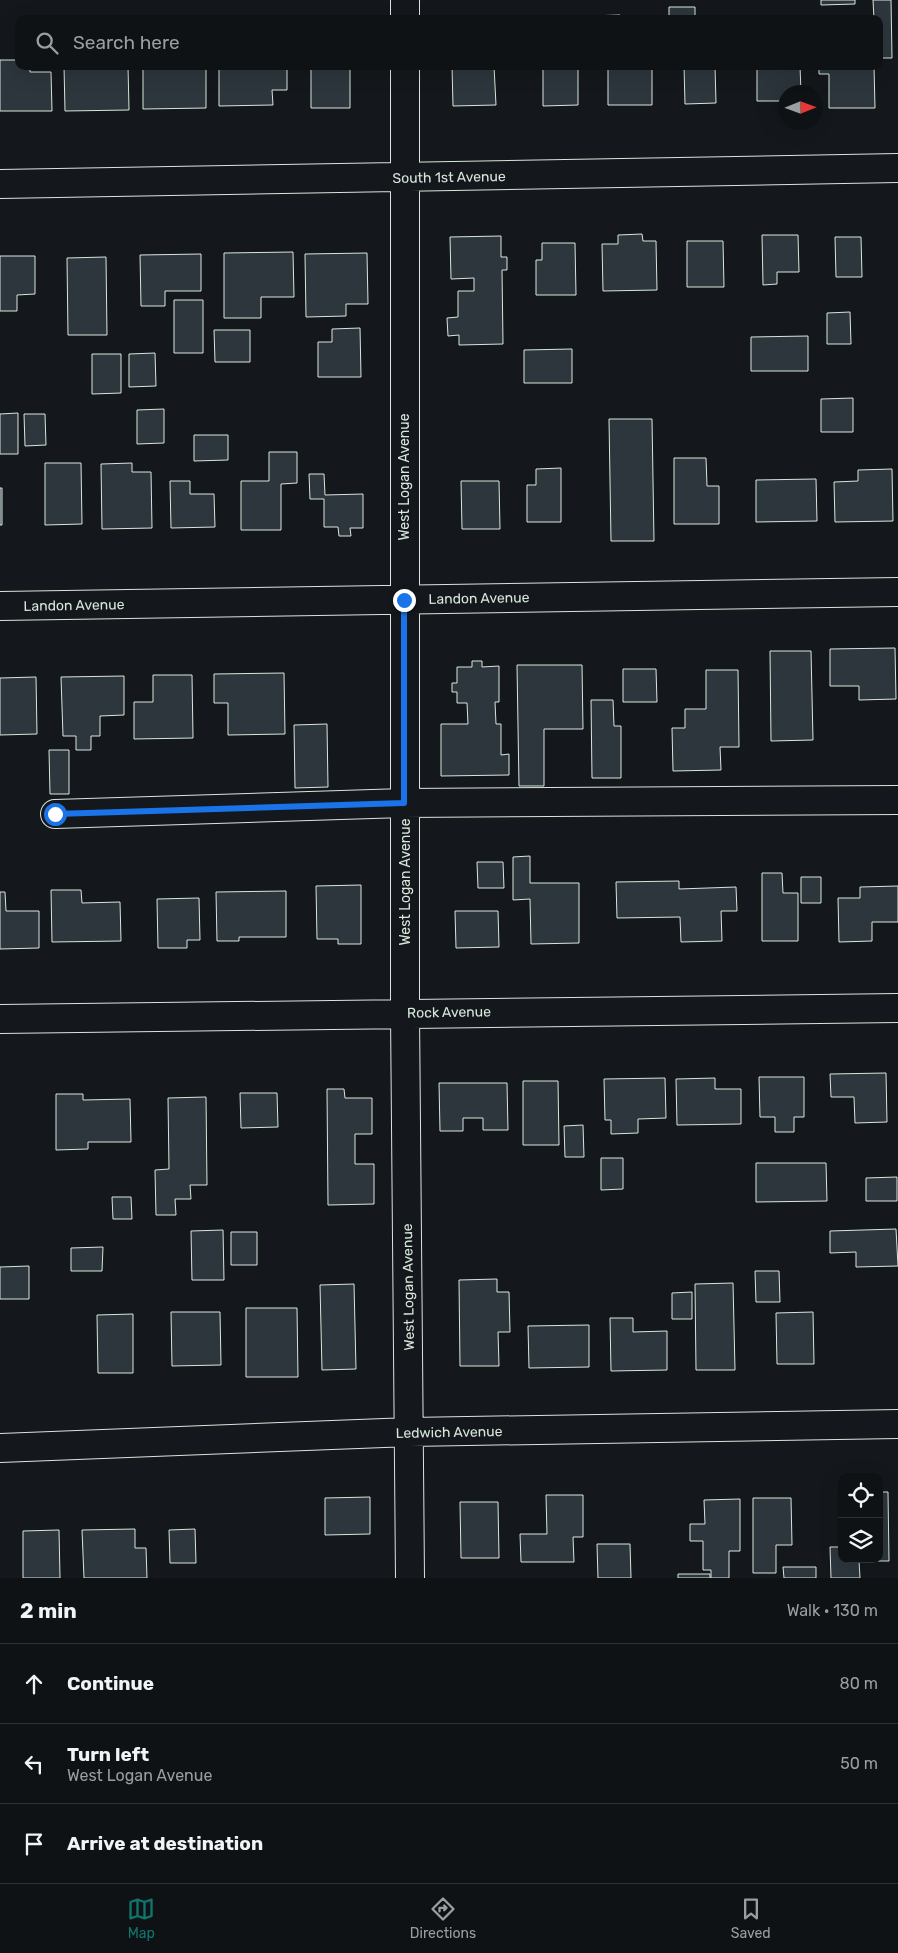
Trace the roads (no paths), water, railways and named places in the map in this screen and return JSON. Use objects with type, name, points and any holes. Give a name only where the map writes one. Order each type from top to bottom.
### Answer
[{"type":"street","points":[[405,0],[405,15]]},
{"type":"street","name":"West Logan Avenue","points":[[405,70],[404,803],[410,1578]]},
{"type":"street","name":"South 1st Avenue","points":[[0,184],[898,168]]},
{"type":"street","name":"Landon Avenue","points":[[0,606],[898,592]]},
{"type":"street","points":[[55,814],[404,803],[898,800]]},
{"type":"street","name":"Rock Avenue","points":[[0,1019],[898,1008]]},
{"type":"street","name":"Ledwich Avenue","points":[[0,1448],[410,1432],[898,1424]]}]
